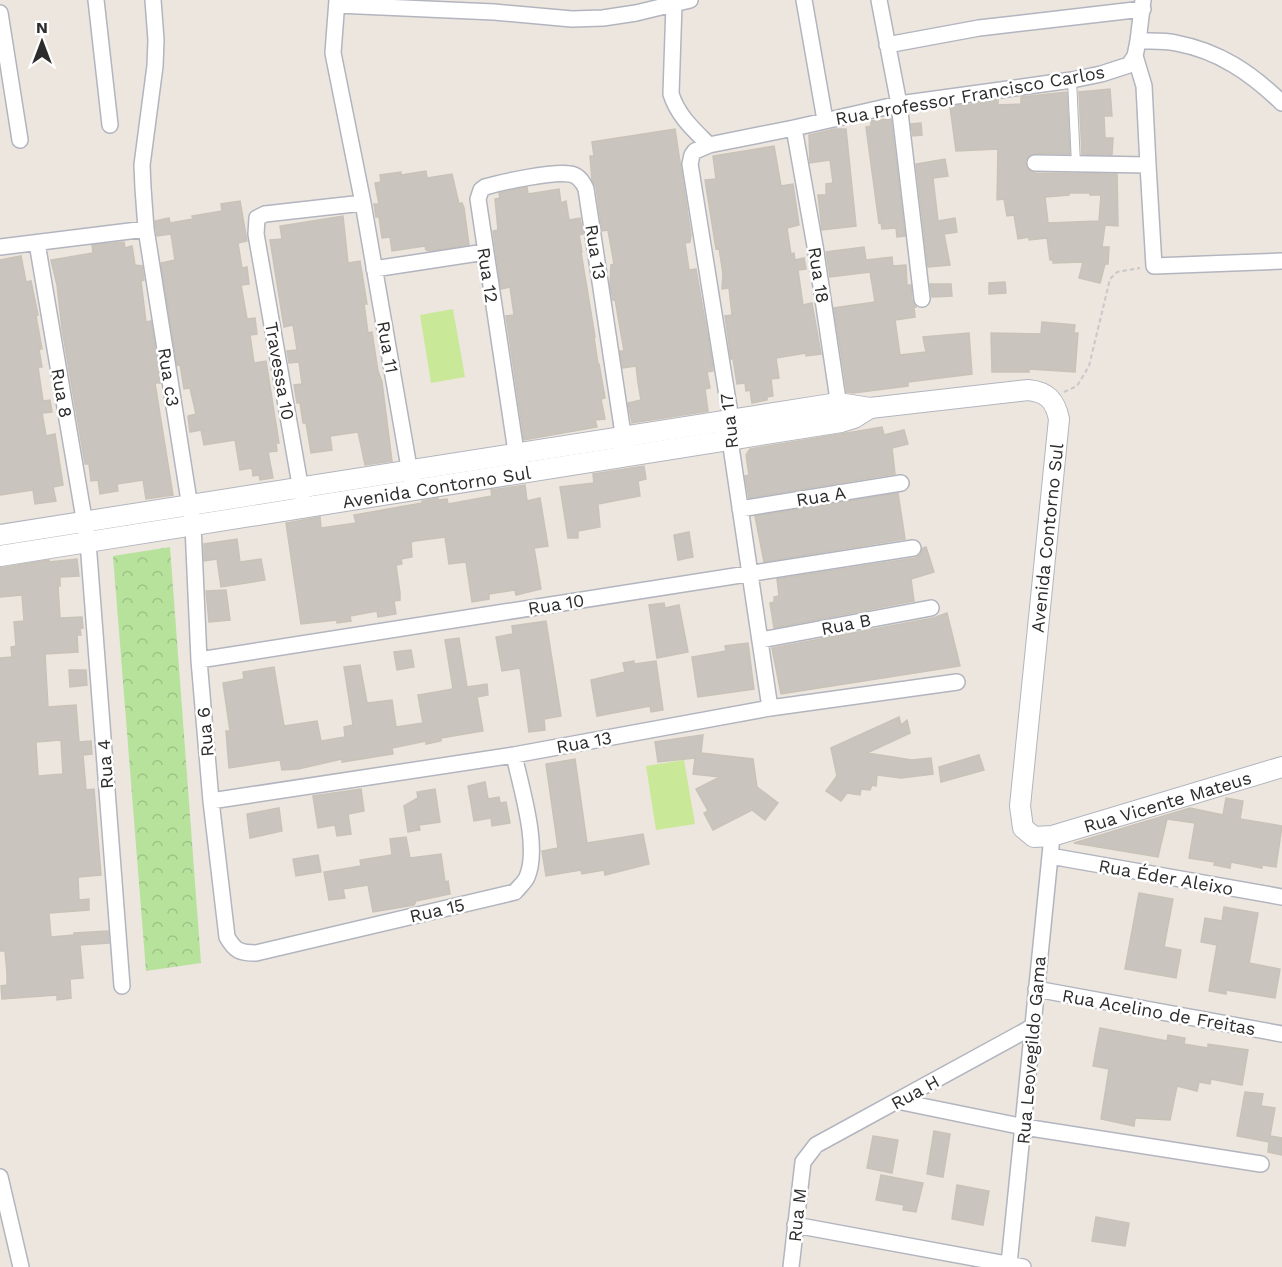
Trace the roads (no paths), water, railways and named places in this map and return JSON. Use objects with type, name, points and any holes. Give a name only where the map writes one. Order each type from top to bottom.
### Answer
[{"type":"street","points":[[96,0],[110,125]]},
{"type":"street","name":"Rua c3","points":[[153,0],[155,66],[142,165],[146,229],[193,526]]},
{"type":"street","points":[[337,2],[572,19],[603,18],[666,3],[690,0]]},
{"type":"street","points":[[804,0],[825,120]]},
{"type":"street","points":[[879,0],[899,104],[922,298]]},
{"type":"street","name":"Rua 11","points":[[337,2],[333,53],[363,203],[411,481]]},
{"type":"street","points":[[666,3],[671,94],[684,120],[709,145]]},
{"type":"street","points":[[887,45],[1007,24],[1143,5],[1135,56],[1144,86],[1154,266],[1282,261]]},
{"type":"street","points":[[0,13],[20,140]]},
{"type":"street","points":[[1138,40],[1175,42],[1208,52],[1239,66],[1282,103]]},
{"type":"street","name":"Rua Professor Francisco Carlos","points":[[709,145],[899,104],[1101,74],[1129,65],[1135,56]]},
{"type":"street","name":"Rua 18","points":[[794,128],[815,246],[840,413]]},
{"type":"street","name":"Rua 17","points":[[709,145],[695,151],[690,164],[731,420],[730,440],[770,708]]},
{"type":"street","points":[[1035,163],[1148,165]]},
{"type":"street","name":"Rua 12","points":[[518,464],[478,194],[485,187],[536,176],[568,173],[582,181],[586,189]]},
{"type":"street","name":"Rua 13","points":[[586,189],[625,447]]},
{"type":"street","name":"Travessa 10","points":[[304,508],[256,234],[257,218],[265,214],[363,203]]},
{"type":"street","points":[[0,247],[146,229]]},
{"type":"street","name":"Rua 8","points":[[37,243],[88,542]]},
{"type":"street","points":[[375,269],[485,252]]},
{"type":"street","name":"Avenida Contorno Sul","points":[[625,447],[731,420],[840,413],[854,418],[870,408],[1028,390],[1041,392],[1051,399],[1059,419],[1020,820],[1023,828],[1034,837],[1052,836]]},
{"type":"street","name":"Avenida Contorno Sul","points":[[0,556],[304,508],[411,481],[625,447],[730,440],[840,413]]},
{"type":"street","name":"Avenida Contorno Sul","points":[[0,535],[301,488],[411,481]]},
{"type":"street","name":"Rua A","points":[[740,509],[901,483]]},
{"type":"street","name":"Rua 6","points":[[193,526],[199,660],[211,801],[227,938]]},
{"type":"street","name":"Rua 4","points":[[88,542],[122,986]]},
{"type":"street","name":"Rua 10","points":[[199,660],[913,548]]},
{"type":"street","name":"Rua B","points":[[760,640],[932,608]]},
{"type":"street","name":"Rua 13","points":[[211,801],[514,755],[770,708],[957,682]]},
{"type":"street","name":"Rua 15","points":[[227,938],[234,950],[256,953],[515,892],[526,879],[532,858],[531,838],[514,755]]},
{"type":"street","name":"Rua Vicente Mateus","points":[[1052,836],[1282,767]]},
{"type":"street","name":"Rua Leovegildo Gama","points":[[1016,1266],[1032,1027],[1052,836]]},
{"type":"street","name":"Rua Éder Aleixo","points":[[1050,856],[1282,897]]},
{"type":"street","name":"Rua Acelino de Freitas","points":[[1036,989],[1282,1034]]},
{"type":"street","name":"Rua H","points":[[803,1162],[816,1146],[1032,1027]]},
{"type":"street","points":[[897,1101],[1024,1127],[1261,1164]]},
{"type":"street","name":"Rua M","points":[[791,1267],[803,1162]]},
{"type":"street","points":[[0,1177],[21,1267]]},
{"type":"street","points":[[795,1225],[965,1262],[1016,1266]]},
{"type":"lane","points":[[1072,80],[1076,164]]}]
